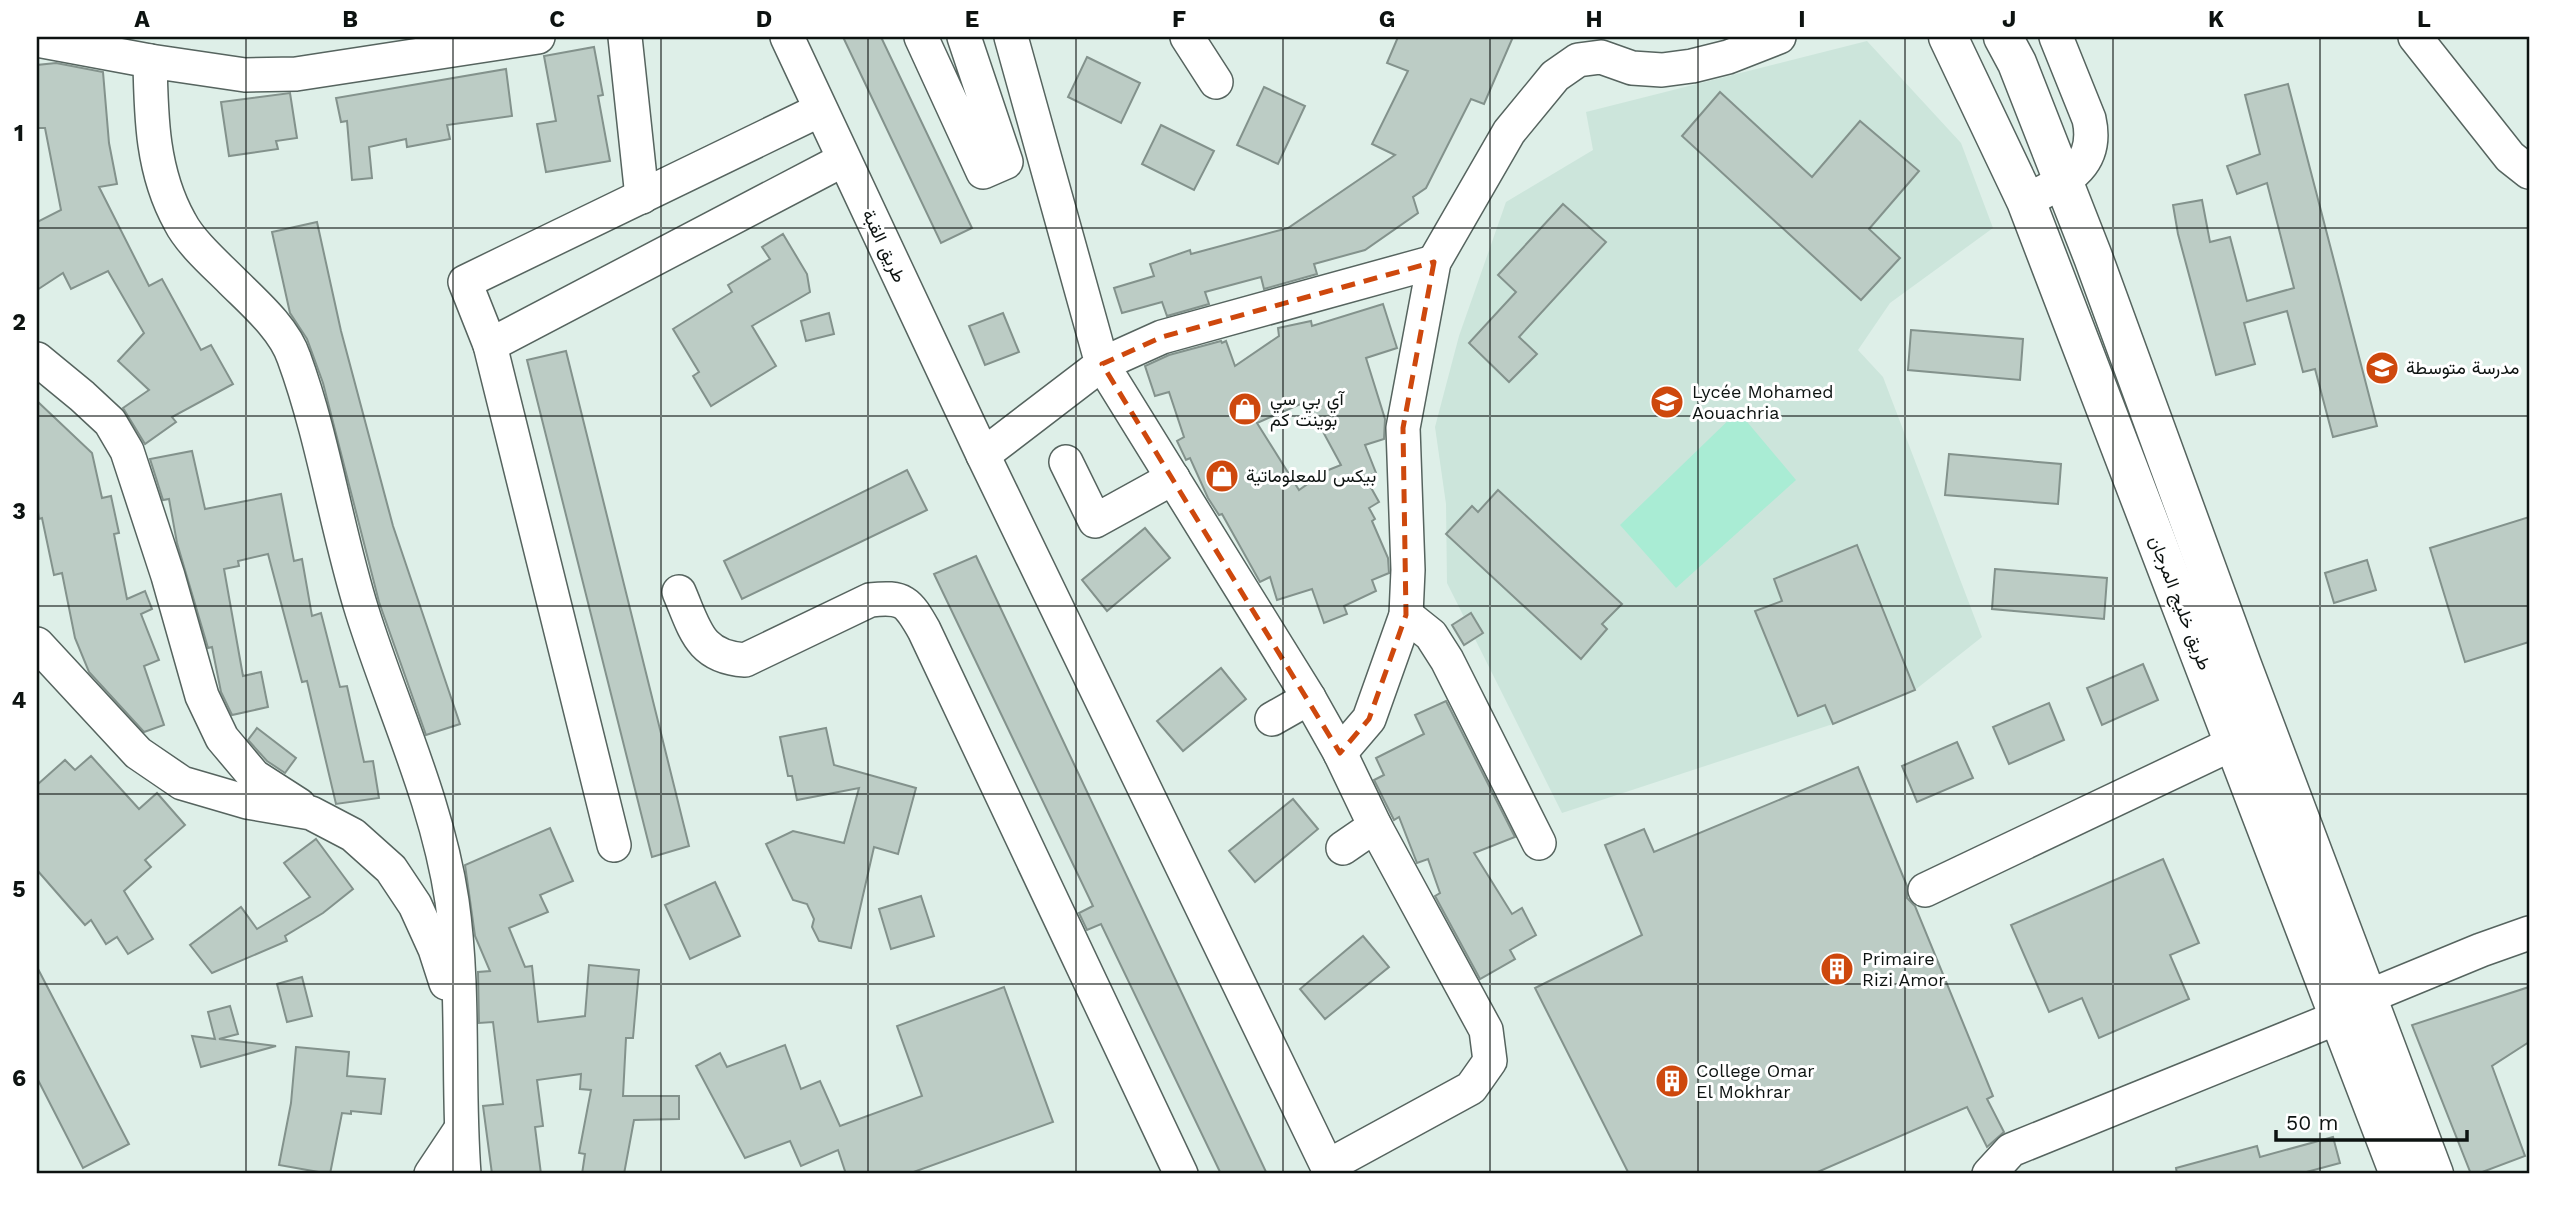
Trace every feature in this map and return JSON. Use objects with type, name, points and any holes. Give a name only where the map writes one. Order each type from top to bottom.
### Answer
[{"type":"main road","name":"طريق خليج المرجان","points":[[1948,37],[2026,201],[2226,672],[2353,1007],[2399,1174]]},
{"type":"main road","name":"طريق خليج المرجان","points":[[2003,37],[2017,63],[2093,257],[2226,672],[2234,743],[2353,1007],[2434,1174]]},
{"type":"street","points":[[37,40],[245,75],[296,74],[538,37]]},
{"type":"street","points":[[625,37],[642,197]]},
{"type":"street","name":"طريق القبة","points":[[786,37],[983,456],[1329,1170]]},
{"type":"street","points":[[921,37],[983,172],[1006,162],[964,37]]},
{"type":"street","points":[[1011,37],[1102,364],[1309,698],[1486,1030],[1490,1061],[1471,1088],[1329,1170]]},
{"type":"street","points":[[1187,37],[1216,82]]},
{"type":"street","points":[[1340,753],[1369,719],[1406,615],[1408,570],[1403,428],[1434,262],[1463,208],[1517,123],[1555,76],[1578,61],[1591,47],[1632,68],[1661,70],[1728,57],[1779,37]]},
{"type":"street","points":[[2026,201],[2063,182],[2082,164],[2090,149],[2092,133],[2089,119],[2056,37]]},
{"type":"street","points":[[2416,37],[2510,157],[2529,172]]},
{"type":"street","points":[[150,61],[152,134],[161,181],[181,225],[263,312],[291,349],[307,392],[362,610],[408,739],[437,833],[452,901],[462,1035],[461,1129],[464,1174]]},
{"type":"street","points":[[614,845],[490,345],[465,282],[820,110]]},
{"type":"street","points":[[490,345],[843,160]]},
{"type":"street","points":[[983,456],[1102,364],[1162,337],[1434,262]]},
{"type":"street","points":[[37,359],[110,422],[127,451],[168,576],[202,696],[222,738],[254,776],[311,814],[353,835],[391,869],[415,905],[435,949],[462,1035]]},
{"type":"street","points":[[1066,462],[1095,521],[1174,478]]},
{"type":"street","points":[[679,592],[699,638],[711,651],[727,659],[745,660],[870,600],[890,598],[911,606],[1181,1174]]},
{"type":"street","points":[[1406,615],[1432,635],[1447,660],[1539,843]]},
{"type":"street","points":[[37,644],[138,753],[182,783],[247,802],[311,814]]},
{"type":"street","points":[[1272,719],[1309,698]]},
{"type":"street","points":[[1925,890],[2234,743]]},
{"type":"street","points":[[1343,848],[1375,826]]},
{"type":"street","points":[[1989,1174],[2011,1150],[2353,1007],[2481,950],[2529,933]]},
{"type":"street","points":[[431,1174],[461,1129]]},
{"type":"highlighted area","points":[[1434,262],[1403,428],[1406,615],[1369,719],[1340,753],[1102,364],[1162,337]]},
{"type":"shaded area","name":"Lycée Mohamed Aouachria","points":[[1867,41],[1961,143],[1993,228],[1890,303],[1858,350],[1883,377],[1982,637],[1915,690],[1833,724],[1562,813],[1447,583],[1446,504],[1435,427],[1459,336],[1506,202],[1593,150],[1586,112]]},
{"type":"green space","points":[[1738,411],[1796,480],[1676,588],[1620,525]]},
{"type":"building","points":[[843,37],[881,37],[972,228],[941,243]]},
{"type":"building","points":[[1398,37],[1513,37],[1484,104],[1471,99],[1426,188],[1413,197],[1418,213],[1365,250],[1314,264],[1317,274],[1264,289],[1261,277],[1205,292],[1209,304],[1167,316],[1162,302],[1122,313],[1114,288],[1154,276],[1150,264],[1190,250],[1191,254],[1288,228],[1395,155],[1372,144],[1408,71],[1387,63]]},
{"type":"building","points":[[594,47],[603,95],[598,96],[610,161],[546,172],[537,124],[556,121],[544,56]]},
{"type":"building","points":[[1087,57],[1140,83],[1121,123],[1068,97]]},
{"type":"building","points":[[56,63],[103,72],[109,143],[117,184],[99,187],[149,286],[162,279],[201,350],[211,345],[233,384],[172,417],[176,422],[145,444],[123,408],[149,390],[118,361],[144,333],[108,271],[71,289],[63,273],[37,290],[37,222],[61,210],[45,128],[37,128],[37,65]]},
{"type":"building","points":[[506,69],[512,116],[447,125],[450,139],[407,147],[406,139],[369,147],[372,178],[352,180],[347,121],[341,122],[336,98]]},
{"type":"building","points":[[2288,84],[2377,426],[2333,437],[2315,369],[2303,372],[2287,311],[2244,323],[2255,364],[2216,375],[2178,234],[2173,205],[2202,200],[2210,242],[2230,237],[2247,301],[2294,288],[2267,183],[2237,194],[2227,166],[2260,154],[2245,95]]},
{"type":"building","points":[[1264,87],[1305,106],[1278,164],[1237,145]]},
{"type":"building","points":[[1720,92],[1812,177],[1860,121],[1919,171],[1869,229],[1900,258],[1861,300],[1682,136]]},
{"type":"building","points":[[290,93],[297,138],[276,141],[278,149],[229,156],[221,102]]},
{"type":"building","points":[[1161,125],[1214,151],[1194,190],[1142,164]]},
{"type":"building","points":[[1563,204],[1606,242],[1519,337],[1537,354],[1509,382],[1469,343],[1516,292],[1498,275]]},
{"type":"building","points":[[317,222],[341,331],[393,526],[460,724],[426,735],[379,602],[323,383],[307,339],[290,313],[272,232]]},
{"type":"building","points":[[783,234],[807,274],[810,292],[752,326],[776,366],[711,406],[693,376],[699,372],[673,329],[732,292],[728,285],[770,259],[762,247]]},
{"type":"building","points":[[1383,304],[1397,348],[1366,358],[1385,419],[1384,439],[1365,445],[1376,473],[1365,477],[1379,502],[1369,508],[1388,558],[1389,573],[1372,580],[1376,591],[1344,606],[1347,614],[1324,623],[1312,589],[1277,600],[1270,577],[1260,582],[1222,514],[1219,515],[1208,498],[1190,458],[1186,460],[1177,441],[1184,437],[1169,392],[1155,396],[1145,366],[1169,355],[1226,341],[1235,366],[1279,336],[1278,328],[1311,321],[1312,326]],"holes":[[[1305,402],[1312,419],[1315,417],[1341,465],[1326,471],[1299,490],[1257,423]]]},
{"type":"building","points":[[829,313],[834,334],[806,341],[801,321]]},
{"type":"building","points":[[1003,313],[1019,352],[985,365],[969,326]]},
{"type":"building","points":[[1911,330],[2023,339],[2020,380],[1908,370]]},
{"type":"building","points":[[566,351],[689,846],[652,857],[527,360]]},
{"type":"building","points":[[37,401],[92,453],[102,498],[111,496],[119,533],[114,534],[127,599],[145,591],[152,609],[141,614],[159,660],[144,666],[164,725],[144,732],[89,672],[75,638],[62,573],[54,575],[42,518],[39,519]]},
{"type":"building","points":[[192,451],[205,509],[281,494],[294,561],[302,559],[312,616],[321,613],[340,687],[347,686],[364,762],[373,761],[379,798],[336,804],[307,681],[302,682],[268,554],[238,561],[239,566],[224,569],[243,676],[261,672],[268,707],[232,715],[221,692],[212,647],[208,648],[177,543],[169,499],[163,500],[150,459]]},
{"type":"building","points":[[1949,454],[2061,464],[2058,504],[1945,495]]},
{"type":"building","points":[[907,470],[927,510],[742,599],[724,561]]},
{"type":"building","points":[[1498,490],[1622,604],[1602,624],[1607,629],[1581,659],[1446,534],[1472,506],[1478,512]]},
{"type":"building","points":[[2529,517],[2529,642],[2465,662],[2430,548]]},
{"type":"building","points":[[1145,528],[1170,558],[1107,611],[1082,580]]},
{"type":"building","points":[[1857,545],[1915,690],[1833,724],[1825,705],[1798,716],[1755,611],[1782,601],[1774,579]]},
{"type":"building","points":[[976,556],[1267,1174],[1221,1174],[1101,924],[1087,930],[1079,913],[1093,906],[934,574]]},
{"type":"building","points":[[2367,560],[2376,590],[2334,603],[2325,573]]},
{"type":"building","points":[[1995,569],[2107,578],[2104,619],[1992,609]]},
{"type":"building","points":[[1471,613],[1483,633],[1464,645],[1452,625]]},
{"type":"building","points":[[2143,664],[2158,700],[2102,725],[2087,688]]},
{"type":"building","points":[[1221,668],[1246,699],[1183,751],[1157,721]]},
{"type":"building","points":[[1446,701],[1515,837],[1474,853],[1512,914],[1522,908],[1536,935],[1510,950],[1515,959],[1480,979],[1435,896],[1440,893],[1428,859],[1417,863],[1399,817],[1394,820],[1374,780],[1384,775],[1376,758],[1424,734],[1415,715]]},
{"type":"building","points":[[2049,703],[2064,740],[2009,764],[1993,727]]},
{"type":"building","points":[[257,728],[296,758],[285,773],[267,761],[248,740]]},
{"type":"building","points":[[826,728],[834,765],[916,788],[898,854],[874,847],[851,948],[819,941],[812,927],[814,919],[807,904],[793,900],[766,844],[793,831],[844,843],[859,788],[797,800],[792,776],[788,776],[780,737]]},
{"type":"building","points":[[1957,742],[1973,778],[1917,802],[1902,766]]},
{"type":"building","points":[[91,756],[139,809],[157,793],[185,825],[145,860],[151,867],[124,891],[153,939],[128,954],[117,937],[106,944],[91,920],[85,925],[37,870],[37,785],[65,760],[75,770]]},
{"type":"building","points":[[1858,767],[1907,886],[1907,898],[1915,906],[1993,1096],[1987,1099],[2004,1132],[1987,1147],[1967,1107],[1813,1174],[1629,1174],[1535,988],[1642,935],[1605,845],[1644,829],[1654,852]]},
{"type":"building","points":[[1293,799],[1318,829],[1255,882],[1229,851]]},
{"type":"building","points":[[550,828],[573,881],[540,895],[548,912],[509,928],[525,967],[532,966],[538,1022],[585,1016],[589,965],[639,970],[633,1038],[626,1038],[623,1096],[679,1096],[679,1119],[634,1120],[624,1174],[582,1174],[585,1154],[579,1153],[591,1090],[580,1089],[581,1074],[537,1080],[543,1126],[535,1127],[541,1174],[492,1174],[483,1106],[503,1104],[493,1022],[479,1023],[478,972],[490,971],[475,936],[465,865]]},
{"type":"building","points":[[316,839],[353,889],[323,913],[285,936],[287,941],[212,973],[190,945],[241,907],[257,929],[310,897],[284,863]]},
{"type":"building","points":[[2163,859],[2199,943],[2170,955],[2189,999],[2099,1038],[2082,998],[2049,1012],[2011,925]]},
{"type":"building","points":[[715,882],[740,936],[690,959],[665,905]]},
{"type":"building","points":[[921,896],[934,936],[891,949],[879,909]]},
{"type":"building","points":[[1363,936],[1389,967],[1325,1019],[1300,989]]},
{"type":"building","points":[[37,967],[129,1144],[83,1168],[37,1078]]},
{"type":"building","points":[[302,977],[312,1016],[287,1022],[277,984]]},
{"type":"building","points":[[1004,987],[1053,1122],[908,1174],[846,1174],[838,1150],[801,1166],[790,1141],[745,1158],[696,1066],[720,1053],[727,1067],[785,1045],[801,1089],[820,1081],[840,1126],[922,1096],[897,1026]]},
{"type":"building","points":[[2529,987],[2529,1042],[2492,1066],[2525,1156],[2471,1174],[2412,1025]]},
{"type":"building","points":[[230,1006],[238,1034],[219,1039],[276,1046],[201,1067],[192,1036],[215,1039],[208,1012]]},
{"type":"building","points":[[296,1047],[349,1052],[347,1076],[385,1079],[381,1114],[351,1111],[351,1114],[342,1113],[330,1174],[279,1165],[291,1103]]},
{"type":"building","points":[[2333,1137],[2340,1163],[2299,1174],[2177,1174],[2176,1168],[2257,1146],[2260,1157]]},
{"type":"place","name":"مدرسة متوسطة","points":[[2382,368]]},
{"type":"place","name":"Lycée Mohamed Aouachria","points":[[1667,402]]},
{"type":"place","name":"آي بي سي بوينت كم","points":[[1245,409]]},
{"type":"place","name":"بيكس للمعلوماتية","points":[[1222,476]]},
{"type":"place","name":"Primaire Rizi Amor","points":[[1837,969]]},
{"type":"place","name":"College Omar El Mokhrar","points":[[1672,1081]]}]
